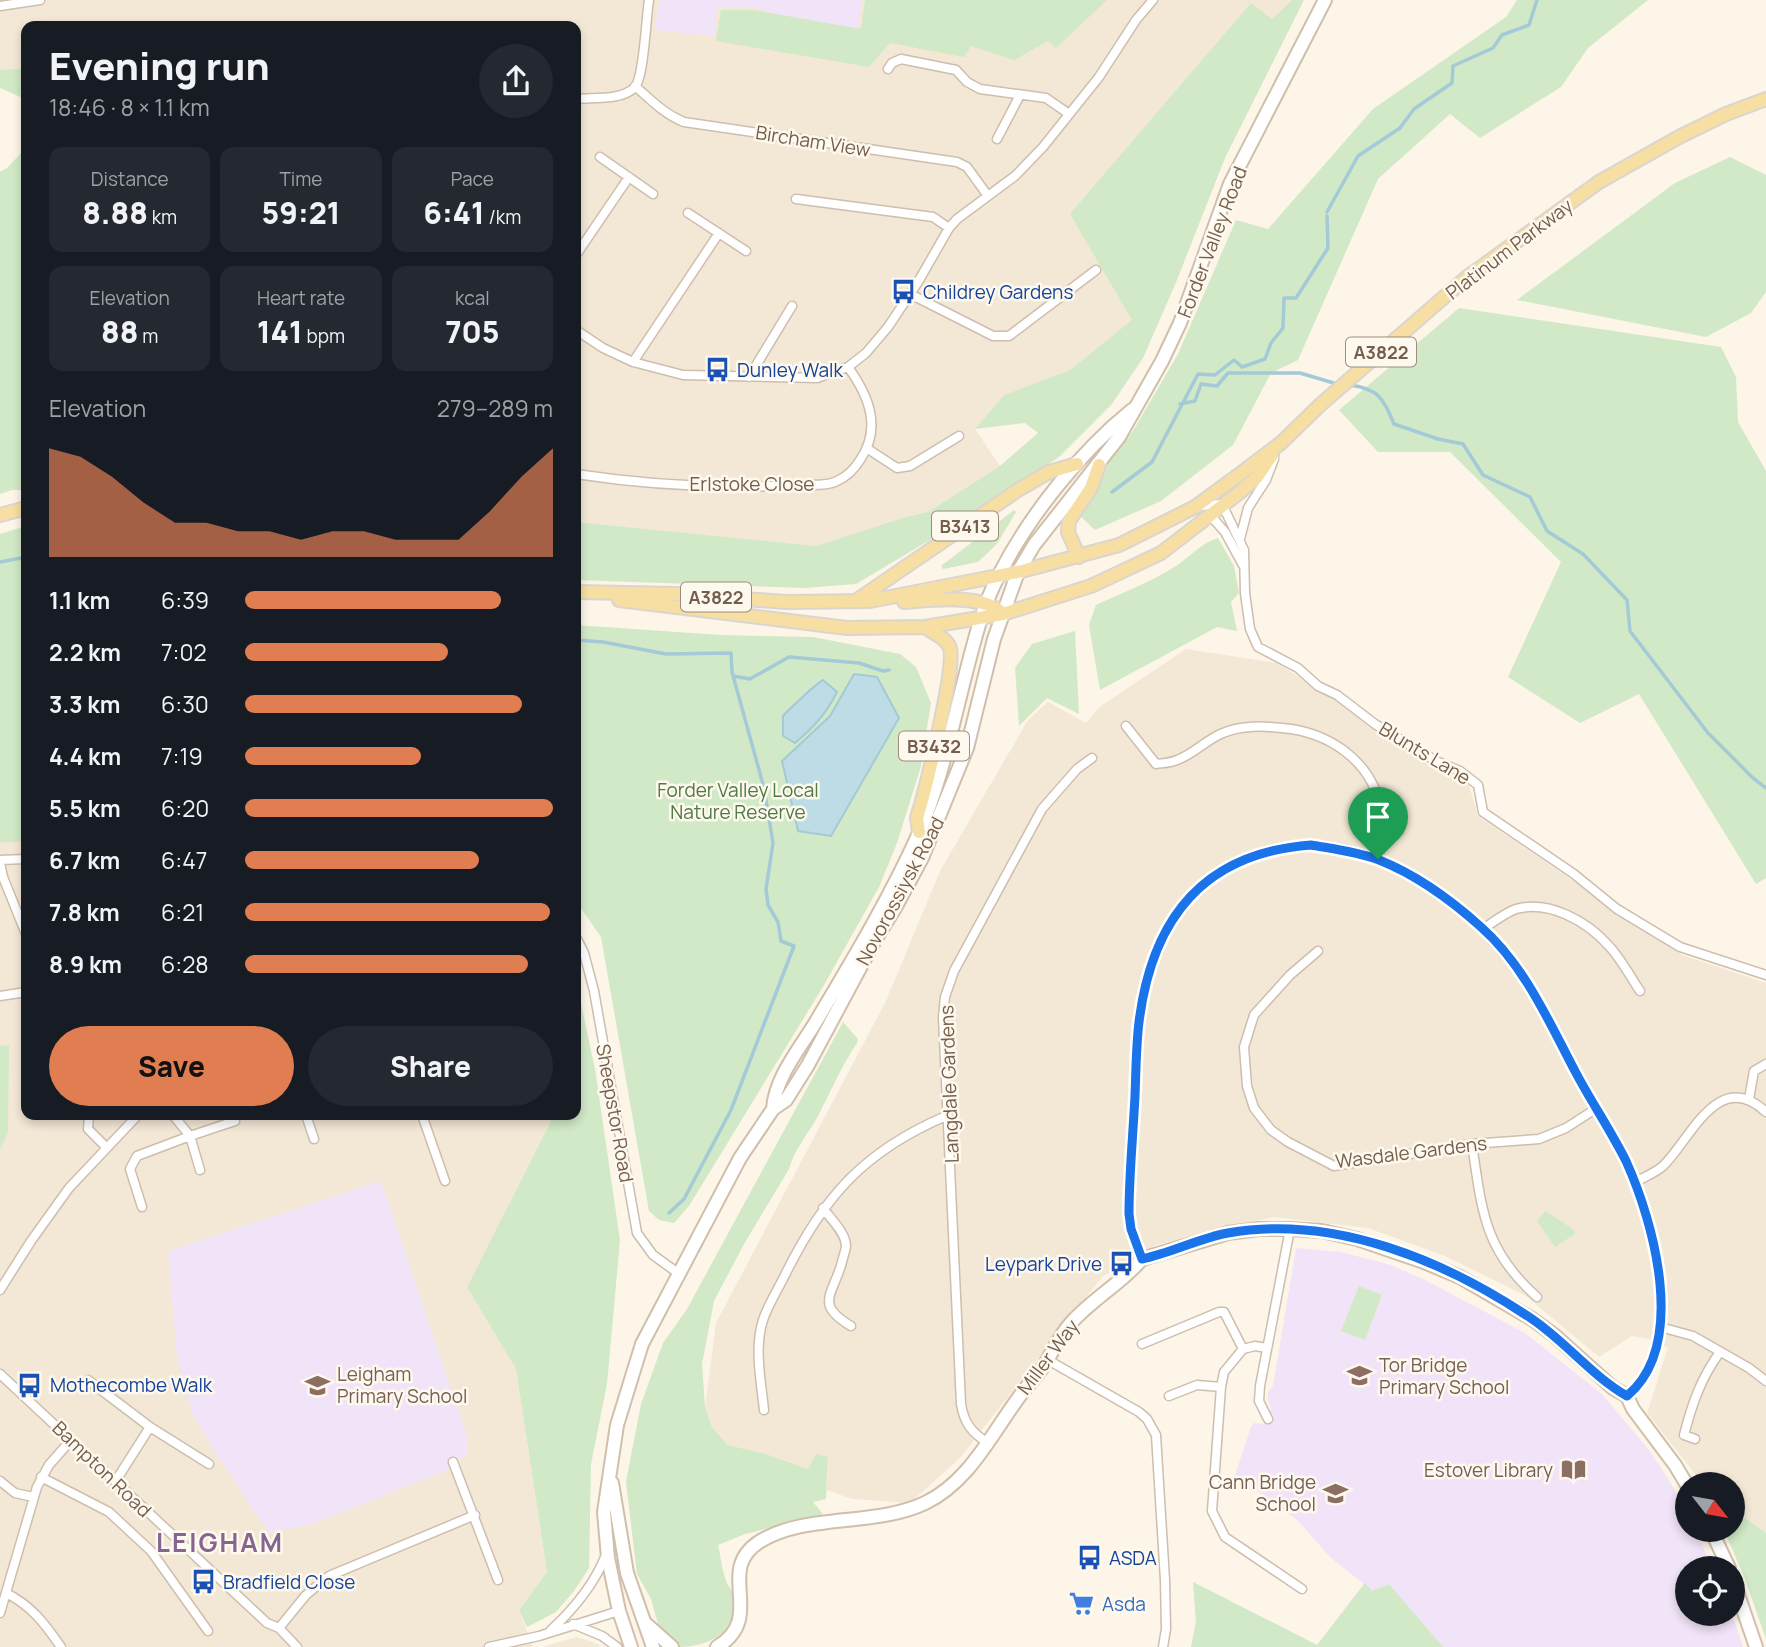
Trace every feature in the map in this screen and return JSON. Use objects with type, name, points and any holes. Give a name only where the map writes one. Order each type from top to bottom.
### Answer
[{"type":"main road","name":"Forder Valley Road","points":[[1018,572],[1036,542],[1119,437],[1162,361],[1180,323],[1230,184],[1325,0]]},
{"type":"main road","name":"Platinum Parkway","points":[[1018,572],[1119,545],[1195,507],[1281,443],[1466,278],[1531,229],[1626,166],[1726,114],[1766,99]]},
{"type":"main road","name":"Forder Valley Road","points":[[1077,464],[1115,424],[1135,408]]},
{"type":"main road","name":"Platinum Parkway","points":[[1003,614],[1091,586],[1161,553],[1257,477],[1281,443]]},
{"type":"main road","name":"B3413","points":[[981,617],[998,576],[1028,524],[1077,464]]},
{"type":"main road","name":"B3413","points":[[864,600],[1018,490],[1049,472],[1077,464]]},
{"type":"main road","points":[[1079,557],[1068,532],[1069,521],[1091,488],[1099,465]]},
{"type":"main road","points":[[0,515],[21,509]]},
{"type":"main road","name":"A3822","points":[[581,594],[675,594],[786,602],[864,600],[1018,572]]},
{"type":"main road","name":"Novorossiysk Road","points":[[631,1647],[619,1611],[607,1553],[604,1511],[617,1425],[642,1344],[740,1158],[772,1110],[786,1100],[808,1065],[922,858],[967,748],[1003,614],[1018,572]]},
{"type":"main road","name":"A3822","points":[[581,595],[847,628],[925,627],[1003,614]]},
{"type":"main road","points":[[864,600],[886,605],[948,599],[986,603],[1003,614]]},
{"type":"main road","name":"Novorossiysk Road","points":[[772,1110],[774,1096],[794,1058],[883,903],[919,832],[940,779],[981,617]]},
{"type":"main road","name":"B3432","points":[[919,832],[918,818],[946,693],[950,649],[945,640],[925,627]]},
{"type":"main road","name":"Miller Way","points":[[717,1647],[734,1633],[739,1621],[742,1600],[738,1576],[741,1563],[758,1543],[775,1534],[808,1526],[890,1515],[926,1503],[958,1480],[1048,1360],[1052,1348],[1071,1323],[1095,1300],[1133,1270],[1142,1259],[1228,1233],[1259,1229],[1322,1231],[1390,1249],[1460,1277],[1532,1319],[1613,1388],[1627,1396],[1633,1409],[1679,1472]]},
{"type":"main road","name":"Novorossiysk Road","points":[[611,1475],[626,1573],[653,1647]]},
{"type":"main road","points":[[619,1611],[637,1605]]},
{"type":"main road","points":[[1745,1615],[1756,1647]]},
{"type":"main road","points":[[643,1620],[672,1647]]},
{"type":"street","points":[[0,6],[40,0]]},
{"type":"street","points":[[581,99],[617,95],[635,86],[642,73],[649,0]]},
{"type":"street","points":[[581,333],[603,348],[633,362],[683,375],[817,379],[848,367],[866,353],[910,294],[949,228],[1015,176],[1100,77],[1136,20],[1153,0]]},
{"type":"street","points":[[888,69],[892,63],[901,59],[957,70],[967,82],[979,89],[1046,98],[1069,114]]},
{"type":"street","name":"Bircham View","points":[[635,86],[657,106],[684,122],[957,162],[967,167],[988,196]]},
{"type":"street","points":[[997,139],[1020,95]]},
{"type":"street","points":[[600,157],[653,194]]},
{"type":"street","points":[[581,248],[629,177]]},
{"type":"street","points":[[796,198],[933,217],[949,228]]},
{"type":"street","points":[[688,213],[746,251]]},
{"type":"street","points":[[633,362],[719,233]]},
{"type":"street","points":[[910,294],[993,336],[1002,337],[1009,336],[1096,270]]},
{"type":"street","points":[[750,377],[792,306]]},
{"type":"street","points":[[848,367],[860,385],[872,415],[868,449],[897,468],[910,466],[959,436]]},
{"type":"street","points":[[1240,539],[1248,508],[1266,480],[1281,443]]},
{"type":"street","name":"Erlstoke Close","points":[[581,475],[654,483],[739,488],[834,483],[852,472],[868,449]]},
{"type":"street","points":[[1195,507],[1222,503],[1224,505]]},
{"type":"street","name":"Blunts Lane","points":[[1224,505],[1244,550],[1245,593],[1250,629],[1258,646],[1298,668],[1318,686],[1337,695],[1376,724],[1478,785],[1483,812],[1574,874],[1617,909],[1680,947],[1766,975]]},
{"type":"street","points":[[1210,515],[1225,532],[1245,568]]},
{"type":"street","points":[[1126,726],[1156,764],[1176,761],[1223,733],[1250,726],[1303,730],[1335,743],[1359,762],[1376,793],[1381,809],[1382,829],[1378,859]]},
{"type":"street","name":"Langdale Gardens","points":[[988,1443],[972,1432],[966,1423],[961,1404],[946,1116],[943,1017],[945,997],[954,971],[1042,809],[1077,769],[1092,758]]},
{"type":"street","points":[[1142,1259],[1131,1229],[1129,1214],[1139,1021],[1149,975],[1162,939],[1178,909],[1215,875],[1262,852],[1311,845],[1378,859],[1413,876],[1455,905],[1483,929],[1533,991],[1577,1076],[1597,1108],[1634,1183],[1651,1227],[1658,1280],[1660,1327],[1653,1363],[1638,1387],[1627,1396]]},
{"type":"street","points":[[21,860],[0,862],[3,877],[21,922]]},
{"type":"street","points":[[1483,929],[1513,910],[1536,906],[1559,911],[1586,926],[1608,944],[1640,991]]},
{"type":"street","name":"Sheepstor Road","points":[[581,947],[594,991],[637,1233],[653,1255],[678,1273]]},
{"type":"street","name":"Wasdale Gardens","points":[[1318,951],[1290,975],[1254,1016],[1244,1048],[1248,1091],[1254,1108],[1271,1130],[1288,1142],[1334,1166],[1472,1144],[1539,1139],[1566,1128],[1597,1108]]},
{"type":"street","points":[[0,996],[21,993]]},
{"type":"street","points":[[1749,1099],[1754,1071],[1766,1064]]},
{"type":"street","points":[[1634,1183],[1661,1168],[1716,1103],[1733,1098],[1749,1099],[1766,1112]]},
{"type":"street","points":[[764,1410],[758,1356],[762,1321],[790,1264],[823,1208],[870,1159],[903,1137],[946,1116]]},
{"type":"street","points":[[89,1120],[88,1129],[106,1147]]},
{"type":"street","points":[[0,1290],[42,1224],[69,1188],[133,1120]]},
{"type":"street","points":[[177,1120],[190,1136],[200,1170]]},
{"type":"street","points":[[308,1120],[314,1139]]},
{"type":"street","points":[[424,1120],[445,1181]]},
{"type":"street","points":[[142,1208],[130,1168],[137,1156],[235,1121]]},
{"type":"street","points":[[1472,1144],[1480,1199],[1492,1242],[1517,1279],[1537,1297]]},
{"type":"street","points":[[823,1208],[846,1245],[838,1277],[828,1297],[830,1310],[836,1317],[852,1326]]},
{"type":"street","points":[[1268,1419],[1259,1401],[1290,1229]]},
{"type":"street","points":[[1142,1345],[1224,1312],[1243,1349]]},
{"type":"street","points":[[1660,1327],[1693,1336],[1766,1380]]},
{"type":"street","points":[[1267,1348],[1255,1346],[1243,1349],[1224,1372],[1220,1387],[1212,1511],[1225,1537],[1302,1589]]},
{"type":"street","points":[[1695,1438],[1684,1435],[1693,1401],[1720,1352]]},
{"type":"street","points":[[1048,1360],[1139,1412],[1147,1419],[1156,1435],[1165,1580],[1166,1629],[1163,1647]]},
{"type":"street","name":"Bampton Road","points":[[0,1374],[236,1596],[267,1623],[279,1628],[297,1647]]},
{"type":"street","points":[[88,1380],[150,1427],[209,1464]]},
{"type":"street","points":[[1169,1396],[1197,1385],[1220,1387]]},
{"type":"street","points":[[115,1482],[150,1427]]},
{"type":"street","points":[[0,1614],[41,1477],[71,1440]]},
{"type":"street","points":[[453,1462],[498,1580]]},
{"type":"street","points":[[41,1477],[109,1512],[151,1550],[208,1631]]},
{"type":"street","points":[[0,1481],[15,1493],[33,1497]]},
{"type":"street","points":[[279,1628],[306,1595],[329,1576],[475,1515]]},
{"type":"street","points":[[548,1633],[580,1601],[600,1571],[607,1553]]},
{"type":"street","points":[[0,1576],[10,1580]]},
{"type":"street","points":[[6,1593],[24,1602],[40,1617],[61,1647]]},
{"type":"street","points":[[489,1647],[548,1633],[619,1611]]},
{"type":"street","points":[[573,1624],[602,1636],[617,1647]]},
{"type":"shaded area","points":[[0,0],[1292,0],[1272,19],[1251,4],[1071,214],[1133,320],[1070,370],[1004,395],[975,429],[1000,466],[928,512],[816,546],[581,522],[581,21],[21,21],[21,68],[0,70]]},
{"type":"shaded area","points":[[660,0],[862,0],[858,30],[793,19],[751,7],[717,7],[714,36],[654,30]]},
{"type":"shaded area","points":[[1186,649],[1277,663],[1469,785],[1478,816],[1682,955],[1766,983],[1766,1533],[1745,1518],[1745,1472],[1694,1472],[1647,1413],[1668,1348],[1650,1339],[1632,1336],[1599,1357],[1526,1296],[1445,1256],[1368,1228],[1273,1217],[1156,1245],[1102,1277],[960,1458],[910,1503],[852,1499],[827,1490],[828,1458],[808,1469],[766,1454],[728,1445],[712,1427],[705,1407],[716,1323],[886,1001],[940,871],[1028,720],[1048,702],[1086,723],[1101,706]]},
{"type":"shaded area","points":[[0,842],[21,842],[21,1120],[551,1120],[467,1287],[516,1369],[547,1572],[519,1610],[533,1647],[0,1647]]},
{"type":"shaded area","name":"Leigham Primary School","points":[[381,1181],[467,1436],[468,1455],[447,1463],[450,1469],[315,1523],[269,1533],[192,1413],[177,1356],[168,1251]]},
{"type":"shaded area","points":[[1296,1248],[1341,1252],[1391,1265],[1525,1333],[1602,1394],[1649,1450],[1675,1491],[1675,1542],[1701,1542],[1707,1556],[1675,1556],[1675,1626],[1736,1626],[1743,1647],[1191,1647],[1196,1621],[1193,1582],[1317,1645],[1364,1584],[1331,1558],[1297,1520],[1235,1475],[1251,1427],[1254,1423],[1264,1424],[1271,1408],[1268,1392],[1273,1386]]},
{"type":"shaded area","points":[[577,1637],[600,1647],[542,1647]]},
{"type":"green space","points":[[865,0],[1107,0],[1056,48],[1048,41],[1014,60],[971,46],[964,57],[890,43],[869,67],[716,41],[721,10],[753,10],[861,29]]},
{"type":"green space","points":[[1292,0],[1304,0],[1225,158],[1143,358],[1112,404],[1059,457],[982,509],[856,584],[804,588],[581,580],[581,522],[816,546],[928,512],[1000,466],[1038,433],[1025,423],[975,429],[1004,395],[1070,370],[1132,320],[1070,214],[1251,3],[1272,19]]},
{"type":"green space","points":[[1517,0],[1648,0],[1588,48],[1561,87],[1480,138],[1450,114],[1378,179],[1298,360],[1271,373],[1233,445],[1161,501],[1095,530],[1072,508],[1133,431],[1178,354],[1236,220],[1268,229],[1373,109],[1506,17]]},
{"type":"green space","points":[[21,68],[21,97],[0,88],[0,70]]},
{"type":"green space","points":[[21,153],[21,490],[0,494],[0,172]]},
{"type":"green space","points":[[1730,157],[1766,175],[1766,292],[1751,313],[1706,337],[1517,300],[1675,183]]},
{"type":"green space","points":[[1459,308],[1721,347],[1736,377],[1738,422],[1766,471],[1766,878],[1756,884],[1639,694],[1580,723],[1508,677],[1561,562],[1450,452],[1378,452],[1339,410]]},
{"type":"green space","points":[[1014,510],[1016,512],[997,544],[978,562],[943,569],[941,566]]},
{"type":"green space","points":[[21,528],[21,842],[0,842],[0,534]]},
{"type":"green space","points":[[1218,538],[1234,566],[1239,593],[1231,602],[1237,631],[1217,627],[1100,690],[1089,625],[1096,605],[1166,572],[1201,546]]},
{"type":"green space","name":"Forder Valley Local Nature Reserve","points":[[581,625],[720,635],[813,637],[900,654],[916,667],[931,703],[921,766],[897,843],[879,887],[824,985],[689,1206],[674,1223],[659,1220],[649,1211],[601,937],[581,908]]},
{"type":"green space","points":[[1075,631],[1079,714],[1047,698],[1019,726],[1015,668],[1032,644]]},
{"type":"green space","points":[[581,1003],[595,1069],[620,1240],[607,1384],[591,1464],[589,1568],[556,1612],[527,1627],[519,1610],[547,1572],[516,1369],[467,1287],[551,1120],[581,1120]]},
{"type":"green space","points":[[843,1022],[858,1039],[857,1043],[714,1301],[702,1364],[705,1407],[712,1427],[728,1445],[766,1454],[808,1469],[816,1454],[828,1457],[826,1499],[813,1502],[823,1514],[745,1534],[718,1545],[725,1579],[736,1599],[733,1614],[718,1636],[694,1646],[676,1647],[660,1631],[651,1599],[637,1574],[626,1482],[641,1404],[663,1343],[687,1309]]},
{"type":"green space","points":[[9,1045],[8,1133],[0,1149],[0,1046]]},
{"type":"green space","points":[[1545,1211],[1573,1229],[1575,1234],[1555,1247],[1537,1221]]},
{"type":"green space","points":[[1359,1286],[1382,1295],[1365,1340],[1341,1331]]},
{"type":"green space","points":[[1745,1518],[1766,1533],[1766,1639],[1745,1579],[1745,1556],[1735,1556],[1729,1542],[1745,1542]]},
{"type":"green space","points":[[1193,1582],[1317,1645],[1365,1583],[1372,1591],[1389,1584],[1443,1647],[1191,1647],[1196,1621]]},
{"type":"water","points":[[854,674],[877,677],[899,718],[831,836],[798,831],[782,761],[830,716]]},
{"type":"water","points":[[823,680],[837,692],[819,720],[795,743],[783,736],[783,716]]},
{"type":"waterway","points":[[1327,212],[1358,156],[1400,128],[1414,109],[1452,83],[1453,66],[1493,48],[1502,35],[1529,25],[1537,0]]},
{"type":"waterway","points":[[1112,492],[1152,462],[1198,374],[1215,375],[1234,360],[1242,367],[1265,359],[1271,343],[1283,328],[1284,298],[1296,298],[1328,248],[1327,216]]},
{"type":"waterway","points":[[1180,404],[1195,401],[1201,384],[1217,386],[1228,373],[1300,373],[1337,384]]},
{"type":"waterway","points":[[1349,385],[1367,389],[1379,396],[1394,424],[1438,439],[1463,444],[1483,475],[1530,497],[1547,531],[1583,554],[1627,600],[1630,631],[1708,733],[1766,788]]},
{"type":"waterway","points":[[0,562],[21,558]]},
{"type":"waterway","points":[[581,640],[666,654],[731,653],[732,672],[764,788],[773,843],[766,889],[768,905],[778,922],[781,941],[794,946],[731,1110],[684,1199],[669,1213]]},
{"type":"waterway","points":[[733,676],[750,679],[789,657],[859,663],[883,671],[889,670]]},
{"type":"place","name":"Childrey Gardens","points":[[903,292]]},
{"type":"place","name":"Dunley Walk","points":[[717,370]]},
{"type":"place","name":"Leypark Drive","points":[[1122,1264]]},
{"type":"place","name":"Tor Bridge Primary School","points":[[1359,1376]]},
{"type":"place","name":"Mothecombe Walk","points":[[30,1385]]},
{"type":"place","name":"Leigham Primary School","points":[[317,1385]]},
{"type":"place","name":"Estover Library","points":[[1573,1470]]},
{"type":"place","name":"Cann Bridge School","points":[[1336,1493]]},
{"type":"place","name":"ASDA","points":[[1089,1558]]},
{"type":"place","name":"Bradfield Close","points":[[203,1582]]},
{"type":"place","name":"Asda","points":[[1082,1604]]},
{"type":"district","name":"LEIGHAM","points":[[220,1542]]},
{"type":"route","points":[[1311,845],[1378,859],[1413,876],[1455,905],[1483,929],[1511,961],[1533,991],[1625,1161],[1651,1227],[1661,1316],[1653,1363],[1646,1377],[1627,1396],[1613,1388],[1554,1335],[1515,1308],[1460,1277],[1357,1239],[1322,1231],[1259,1229],[1205,1238],[1142,1259],[1131,1229],[1129,1214],[1139,1021],[1149,975],[1162,939],[1178,909],[1215,875],[1262,852],[1311,845]]}]
